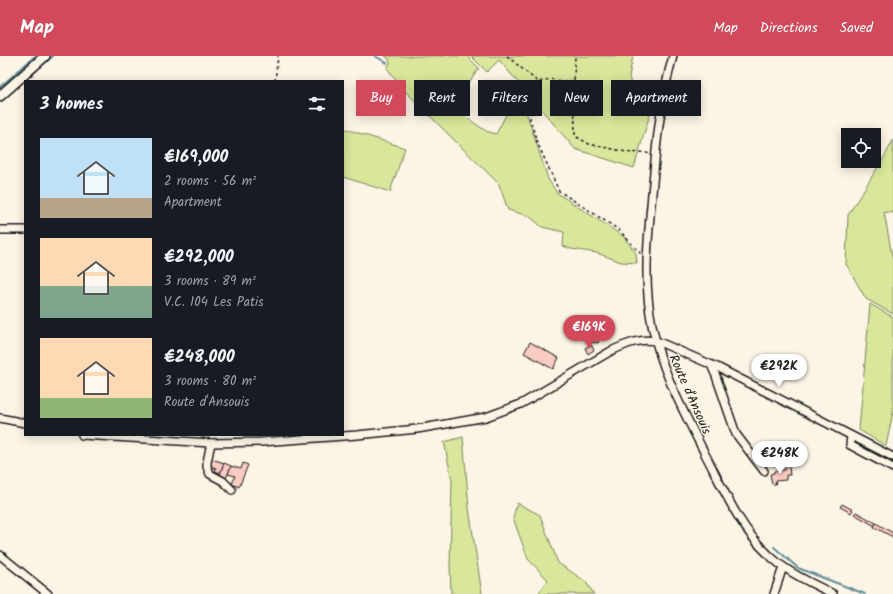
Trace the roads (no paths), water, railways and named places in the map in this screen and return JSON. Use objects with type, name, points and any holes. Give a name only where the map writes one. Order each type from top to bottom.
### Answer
[{"type":"main road","points":[[0,96],[45,56]]},
{"type":"street","name":"Route d'Ansouis","points":[[673,56],[665,84],[659,120],[646,259],[649,305],[652,325],[661,361],[674,393],[726,494],[743,524],[755,541],[768,555],[783,567],[832,594]]},
{"type":"street","points":[[0,230],[24,230]]},
{"type":"street","points":[[98,436],[211,443],[261,442],[417,429],[486,417],[521,404],[625,344],[643,340],[656,341],[711,365],[893,457]]},
{"type":"street","points":[[711,365],[736,434],[764,471]]},
{"type":"street","points":[[0,418],[24,422]]},
{"type":"street","points":[[851,436],[850,445],[893,468]]},
{"type":"street","points":[[211,443],[207,462],[207,467],[210,474],[223,481],[232,490]]},
{"type":"street","points":[[0,555],[48,594]]},
{"type":"street","points":[[774,594],[783,567]]},
{"type":"waterway","points":[[0,87],[35,56]]},
{"type":"waterway","points":[[25,80],[53,56]]},
{"type":"waterway","points":[[375,56],[387,63]]},
{"type":"waterway","points":[[0,102],[24,81]]},
{"type":"waterway","points":[[774,547],[798,568],[865,594]]}]
